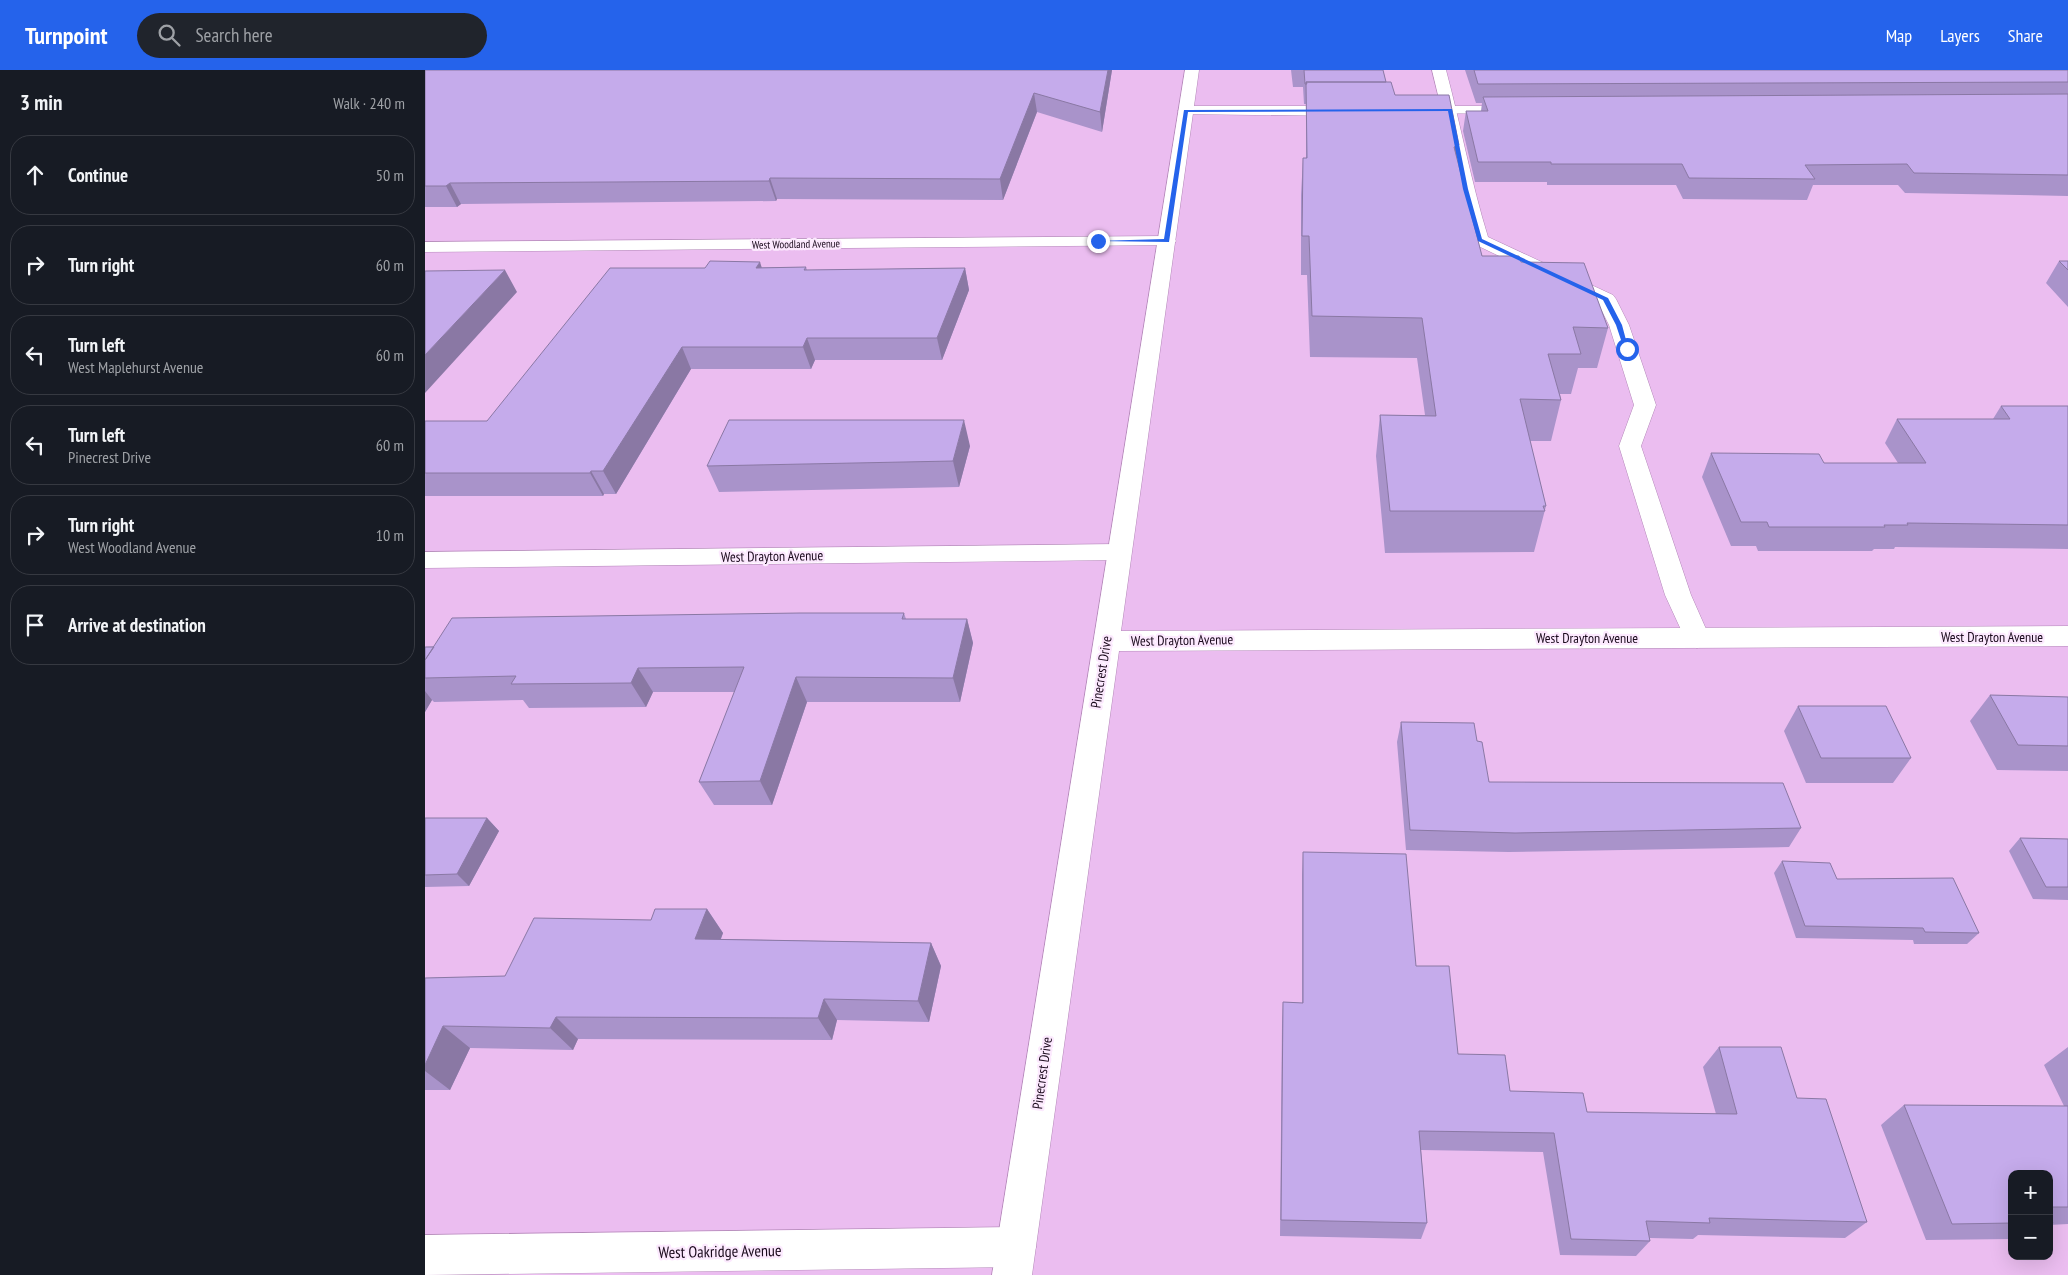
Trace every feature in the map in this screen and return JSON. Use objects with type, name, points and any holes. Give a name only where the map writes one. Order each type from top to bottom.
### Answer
[{"type":"street","name":"Pinecrest Drive","points":[[1014,1261],[1105,641],[1192,70]]},
{"type":"street","points":[[1439,70],[1450,110],[1465,189],[1480,240],[1606,299],[1619,325],[1645,405],[1630,446],[1678,595],[1697,638]]},
{"type":"street","points":[[1186,111],[1354,110]]},
{"type":"street","points":[[1402,110],[1530,110]]},
{"type":"street","name":"West Woodland Avenue","points":[[425,247],[1167,241]]},
{"type":"street","name":"West Drayton Avenue","points":[[425,560],[1119,552]]},
{"type":"street","name":"West Drayton Avenue","points":[[1105,641],[2068,636]]},
{"type":"street","name":"West Oakridge Avenue","points":[[425,1255],[1014,1261]]},
{"type":"building","points":[[425,70],[1108,70],[1100,112],[1034,93],[1000,179],[770,178],[769,181],[450,183],[446,186],[425,186]]},
{"type":"building","points":[[1304,70],[1383,70],[1386,82],[1306,82],[1307,84],[1305,84]]},
{"type":"building","points":[[1474,70],[2068,70],[2068,82],[1478,84]]},
{"type":"building","points":[[1306,82],[1391,82],[1395,95],[1449,95],[1459,145],[1454,147],[1482,256],[1519,256],[1521,262],[1584,263],[1608,328],[1573,327],[1581,354],[1548,354],[1561,400],[1520,399],[1546,506],[1543,506],[1545,511],[1390,511],[1380,415],[1436,416],[1422,318],[1312,316],[1309,236],[1302,236],[1303,158],[1307,158]]},
{"type":"building","points":[[2068,94],[2068,175],[1914,173],[1907,164],[1805,165],[1815,179],[1689,178],[1682,164],[1478,162],[1466,111],[1488,111],[1483,97]]},
{"type":"building","points":[[710,261],[760,262],[756,268],[806,267],[804,270],[965,268],[937,338],[807,338],[803,347],[682,347],[603,471],[591,471],[590,473],[425,473],[425,421],[487,421],[610,268],[705,268]]},
{"type":"building","points":[[2059,261],[2068,261],[2068,270]]},
{"type":"building","points":[[505,270],[425,355],[425,271]]},
{"type":"building","points":[[2001,406],[2068,406],[2068,525],[1907,523],[1908,525],[1884,525],[1885,527],[1769,527],[1767,522],[1741,522],[1711,453],[1819,454],[1824,463],[1926,463],[1897,419],[2010,419]]},
{"type":"building","points":[[729,420],[964,420],[953,461],[707,466]]},
{"type":"building","points":[[904,613],[902,619],[967,619],[953,678],[796,677],[760,781],[699,782],[744,667],[638,668],[631,683],[511,684],[516,676],[425,678],[425,660],[452,618]]},
{"type":"building","points":[[425,647],[434,647],[425,660]]},
{"type":"building","points":[[1990,695],[2068,697],[2068,746],[2018,745]]},
{"type":"building","points":[[1798,706],[1886,706],[1911,758],[1821,758]]},
{"type":"building","points":[[1401,722],[1474,723],[1477,741],[1482,742],[1489,782],[1783,783],[1801,828],[1515,833],[1410,830]]},
{"type":"building","points":[[425,818],[487,818],[457,874],[425,875]]},
{"type":"building","points":[[2020,838],[2068,839],[2068,887],[2046,887]]},
{"type":"building","points":[[1303,852],[1406,854],[1416,966],[1449,966],[1458,1054],[1505,1055],[1510,1091],[1583,1093],[1587,1112],[1737,1114],[1719,1047],[1781,1047],[1797,1098],[1826,1099],[1867,1222],[1709,1218],[1710,1223],[1646,1221],[1650,1241],[1571,1239],[1554,1133],[1419,1131],[1427,1223],[1281,1220],[1283,1002],[1303,1003]]},
{"type":"building","points":[[1782,861],[1830,863],[1837,879],[1953,878],[1979,933],[1925,932],[1923,928],[1805,926]]},
{"type":"building","points":[[655,909],[707,909],[695,939],[931,943],[918,1001],[824,999],[818,1018],[556,1017],[550,1028],[443,1026],[425,1065],[425,978],[505,976],[534,918],[651,920]]},
{"type":"building","points":[[1904,1105],[2068,1106],[2068,1207],[2053,1207],[2053,1170],[2008,1170],[2008,1223],[1952,1224]]},
{"type":"route","points":[[1098,241],[1167,241],[1186,111],[1450,110],[1465,189],[1480,240],[1606,299],[1619,325],[1627,349]]}]
